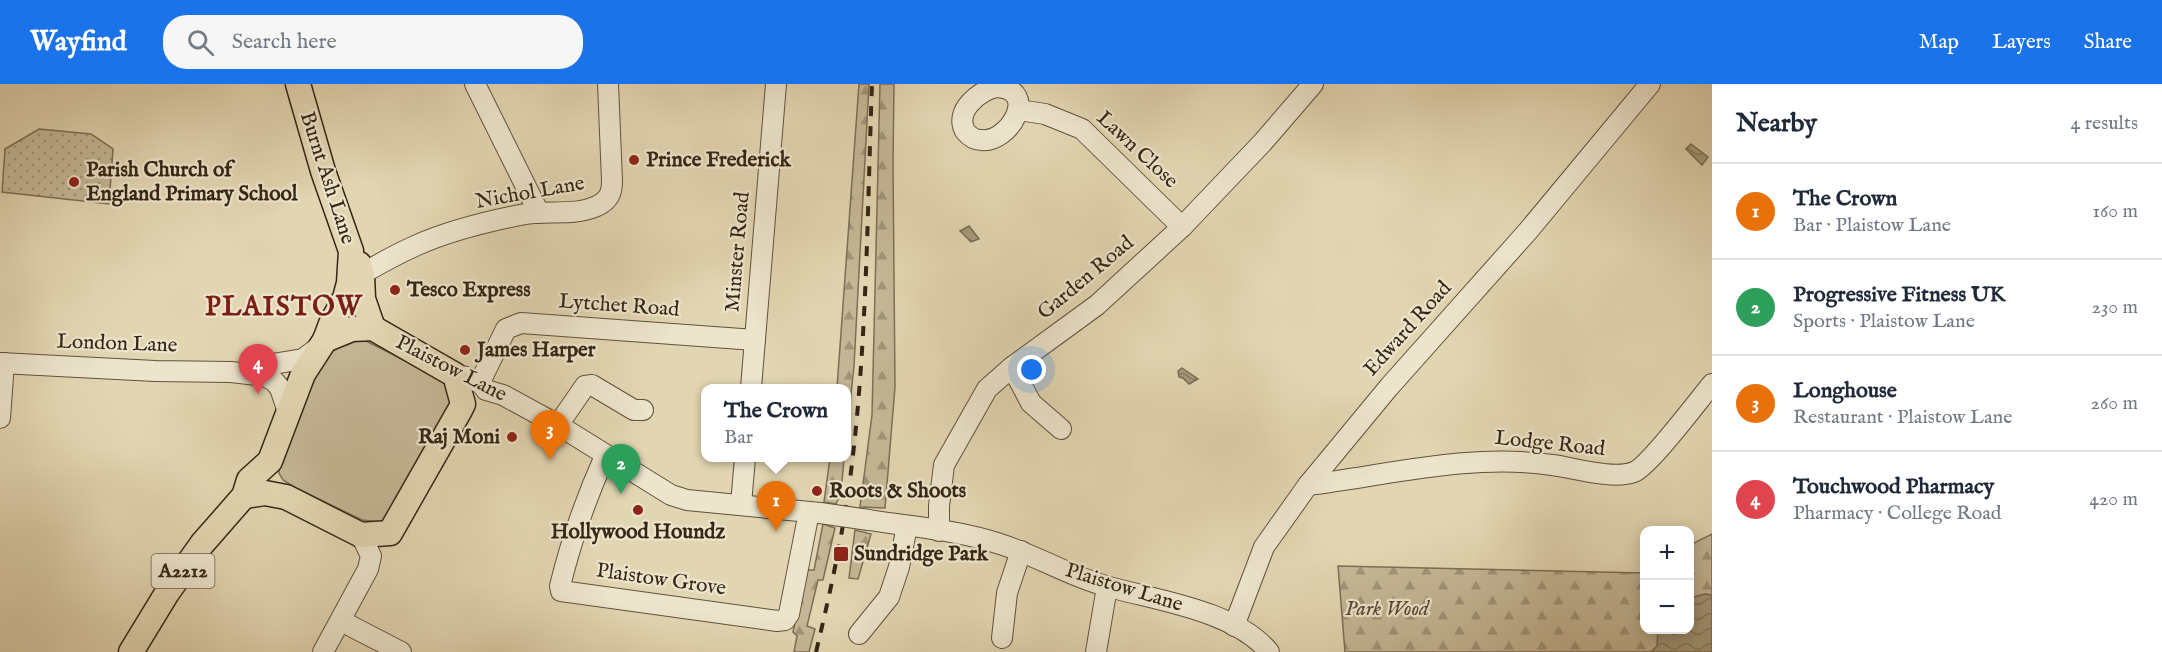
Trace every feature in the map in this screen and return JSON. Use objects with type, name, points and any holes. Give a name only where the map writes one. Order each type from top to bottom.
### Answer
[{"type":"main road","name":"Burnt Ash Lane","points":[[298,84],[323,171],[351,251],[350,283],[322,344]]},
{"type":"main road","name":"Plaistow Lane","points":[[351,251],[360,266],[363,298],[373,328]]},
{"type":"main road","name":"Plaistow Lane","points":[[322,344],[352,329],[373,328],[472,382]]},
{"type":"main road","name":"A2212","points":[[131,652],[167,593],[196,552],[244,496],[249,480],[270,461],[303,374],[322,344]]},
{"type":"main road","points":[[270,461],[270,476],[286,497],[366,546],[394,529],[463,404],[472,382]]},
{"type":"main road","points":[[244,496],[265,493],[286,497]]},
{"type":"street","points":[[475,84],[539,213]]},
{"type":"street","name":"Nichol Lane","points":[[362,274],[413,246],[446,234],[522,214],[580,211],[606,201],[612,192],[608,84]]},
{"type":"street","name":"Minster Road","points":[[751,384],[776,84]]},
{"type":"street","name":"Garden Road","points":[[939,531],[939,506],[944,465],[987,390],[1012,367],[1097,305],[1182,226],[1263,142],[1313,84]]},
{"type":"street","name":"Edward Road","points":[[1234,626],[1264,547],[1308,484],[1389,387],[1528,231],[1650,84]]},
{"type":"street","name":"Lawn Close","points":[[1019,110],[1045,114],[1082,129],[1182,226]]},
{"type":"street","name":"Lytchet Road","points":[[472,382],[482,378],[506,329],[521,323],[755,340]]},
{"type":"street","points":[[231,372],[293,362],[311,355],[322,344]]},
{"type":"street","points":[[0,418],[2,363]]},
{"type":"street","name":"London Lane","points":[[2,363],[155,371],[231,372]]},
{"type":"street","points":[[1012,367],[1031,403],[1061,429]]},
{"type":"street","points":[[231,372],[270,378],[283,394],[288,412]]},
{"type":"street","name":"Plaistow Lane","points":[[472,382],[503,395],[558,425],[671,495],[687,500],[815,512],[977,537],[1021,551],[1107,587],[1207,614],[1256,639],[1269,652]]},
{"type":"street","name":"Lodge Road","points":[[1308,484],[1487,461],[1550,464],[1612,474],[1634,472],[1650,459],[1712,384]]},
{"type":"street","points":[[558,425],[585,386],[592,385],[634,410],[643,410]]},
{"type":"street","name":"Plaistow Grove","points":[[605,456],[568,552],[560,586],[561,591],[777,621],[785,620],[789,614],[815,512]]},
{"type":"street","points":[[741,504],[745,462]]},
{"type":"street","points":[[859,634],[889,597],[899,567],[907,526]]},
{"type":"street","points":[[323,652],[368,569],[366,546]]},
{"type":"street","points":[[1002,638],[1007,593],[1021,551]]},
{"type":"street","points":[[1096,652],[1107,587]]},
{"type":"street","points":[[341,621],[401,652]]},
{"type":"green space","points":[[859,84],[869,84],[851,394],[851,384],[837,384]]},
{"type":"green space","points":[[880,84],[894,84],[895,387],[885,508],[860,507],[872,415]]},
{"type":"green space","points":[[39,129],[91,134],[113,149],[109,204],[2,192],[5,149]]},
{"type":"green space","points":[[362,339],[444,380],[455,392],[452,413],[396,507],[382,522],[362,520],[296,488],[283,480],[279,473],[294,416],[307,383],[326,356],[339,345]]},
{"type":"green space","points":[[829,462],[844,462],[841,493],[836,504],[824,502]]},
{"type":"green space","points":[[823,524],[835,528],[823,580],[818,580],[807,626],[815,629],[809,652],[794,652],[797,636],[793,632],[806,570],[814,570]]},
{"type":"green space","points":[[855,530],[871,534],[858,579],[849,578]]},
{"type":"green space","name":"Park Wood","points":[[1712,534],[1712,652],[1345,652],[1338,566],[1640,573],[1640,634],[1694,634],[1694,543]]},
{"type":"water","points":[[1691,144],[1708,157],[1702,165],[1686,149]]},
{"type":"water","points":[[969,226],[979,239],[971,242],[960,231]]},
{"type":"water","points":[[1182,368],[1198,379],[1189,384],[1179,377],[1178,371]]},
{"type":"water","points":[[1712,595],[1712,652],[1651,652],[1657,646],[1658,634],[1694,634],[1694,597]]},
{"type":"railway","points":[[816,652],[842,529],[855,437],[865,286],[872,84]]},
{"type":"place","name":"Prince Frederick","points":[[634,160]]},
{"type":"place","name":"Parish Church of England Primary School","points":[[74,182]]},
{"type":"place","name":"Tesco Express","points":[[395,290]]},
{"type":"place","name":"James Harper","points":[[465,350]]},
{"type":"place","name":"Touchwood Pharmacy","points":[[258,394]]},
{"type":"place","name":"Raj Moni","points":[[512,437]]},
{"type":"place","name":"Longhouse","points":[[550,460]]},
{"type":"place","name":"Roots & Shoots","points":[[817,491]]},
{"type":"place","name":"Progressive Fitness UK","points":[[621,494]]},
{"type":"place","name":"Hollywood Houndz","points":[[638,510]]},
{"type":"place","name":"The Crown","points":[[776,531]]},
{"type":"place","name":"Sundridge Park","points":[[841,554]]},
{"type":"district","name":"PLAISTOW","points":[[284,308]]}]
